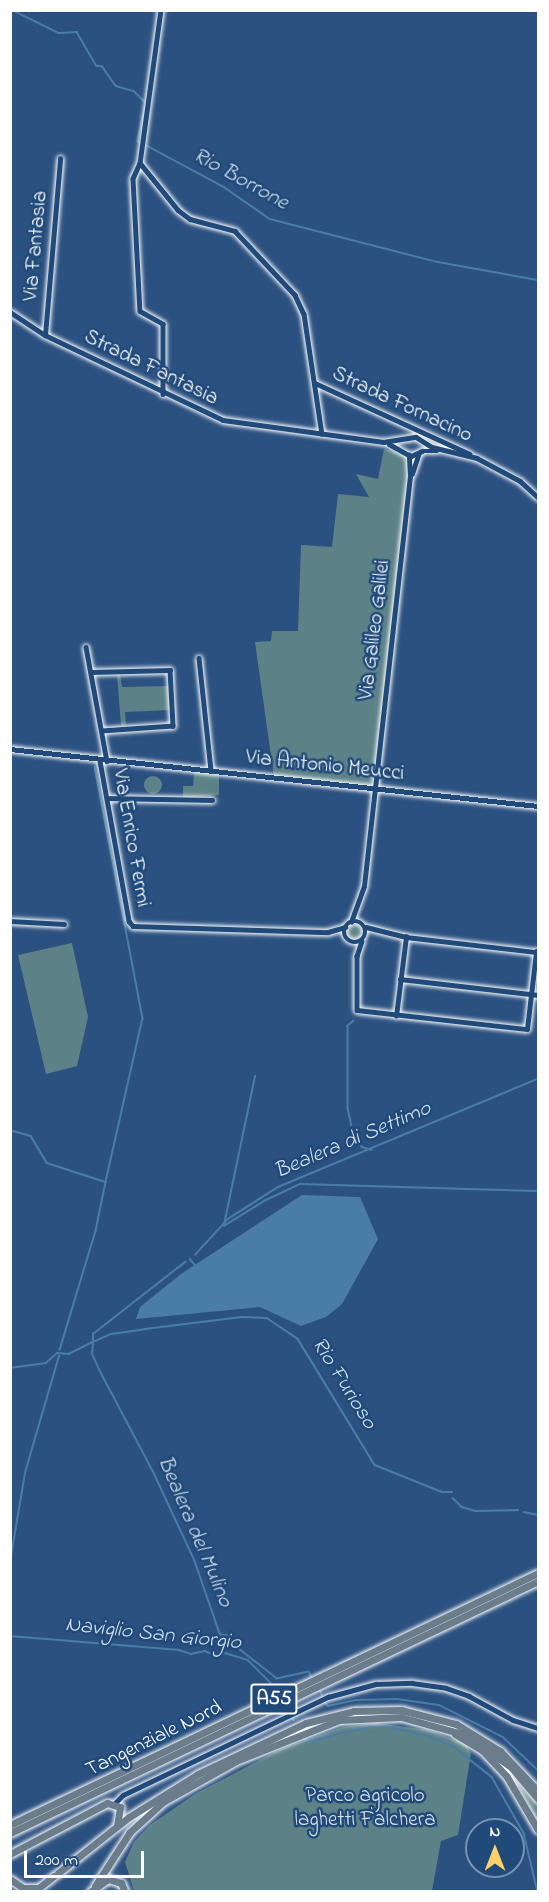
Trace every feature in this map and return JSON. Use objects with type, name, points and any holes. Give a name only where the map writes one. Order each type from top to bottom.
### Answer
[{"type":"highway","name":"Tangenziale Nord","points":[[10,1825],[538,1573]]},
{"type":"highway","name":"Tangenziale Nord","points":[[10,1833],[538,1581]]},
{"type":"highway","name":"A55","points":[[36,1890],[115,1827],[198,1774],[306,1723],[371,1709],[430,1715],[471,1732],[508,1758],[538,1791]]},
{"type":"highway","name":"A55","points":[[92,1889],[130,1832],[151,1811],[214,1772],[278,1742],[353,1717],[394,1716],[443,1726],[466,1735],[496,1755],[538,1799]]},
{"type":"highway","points":[[443,1726],[491,1759],[514,1786],[538,1828]]},
{"type":"highway","points":[[10,1854],[94,1809],[115,1803],[121,1812],[115,1827]]},
{"type":"highway","points":[[10,1879],[23,1888],[36,1890]]},
{"type":"highway","points":[[92,1889],[114,1880],[125,1892]]},
{"type":"street","points":[[161,10],[140,164],[132,179],[140,311],[163,324],[163,394]]},
{"type":"street","name":"Via Fantasia","points":[[45,335],[60,159]]},
{"type":"street","name":"Strada Fornacino","points":[[140,164],[178,210],[190,219],[235,231],[295,295],[304,314],[322,434]]},
{"type":"street","name":"Strada Fantasia","points":[[10,312],[45,335],[163,394],[223,420],[383,442]]},
{"type":"street","name":"Strada Fornacino","points":[[315,383],[483,461],[520,481],[538,497]]},
{"type":"street","points":[[413,437],[421,441],[420,453],[409,456],[403,449],[383,442],[405,441],[413,437]]},
{"type":"street","points":[[403,449],[405,441]]},
{"type":"street","name":"Strada Fornacino","points":[[421,441],[475,457]]},
{"type":"street","name":"Strada Fornacino","points":[[420,453],[483,461]]},
{"type":"street","name":"Via Galileo Galilei","points":[[410,477],[420,453]]},
{"type":"street","name":"Via Galileo Galilei","points":[[359,908],[410,477],[409,456]]},
{"type":"street","name":"Via Enrico Fermi","points":[[86,647],[107,761]]},
{"type":"street","points":[[199,658],[211,770]]},
{"type":"street","points":[[91,672],[170,670],[173,726],[102,731]]},
{"type":"street","name":"Via Antonio Meucci","points":[[10,749],[100,761],[211,770],[538,806]]},
{"type":"street","name":"Via Enrico Fermi","points":[[100,761],[129,921],[139,927],[328,932]]},
{"type":"street","points":[[106,798],[212,800]]},
{"type":"street","points":[[328,932],[345,927],[351,922],[359,908]]},
{"type":"street","points":[[357,956],[364,939],[364,925],[359,908]]},
{"type":"street","points":[[10,921],[64,924]]},
{"type":"street","points":[[328,932],[346,938],[352,943],[357,956],[357,1010],[527,1029],[537,952],[406,938],[379,933],[364,925],[351,922]]},
{"type":"street","points":[[345,927],[346,938]]},
{"type":"street","points":[[352,943],[379,933]]},
{"type":"street","points":[[396,1016],[406,938]]},
{"type":"street","points":[[400,979],[538,995]]},
{"type":"street","points":[[115,1803],[123,1796],[291,1715],[347,1691],[412,1683],[459,1692],[513,1720],[538,1728]]},
{"type":"green space","points":[[384,449],[409,455],[409,478],[374,788],[274,777],[255,642],[271,641],[272,631],[298,631],[301,545],[332,547],[338,494],[369,497],[356,474],[378,479]]},
{"type":"green space","points":[[117,674],[120,674],[122,687],[169,686],[172,710],[125,712],[126,725],[121,726]]},
{"type":"green space","points":[[194,772],[219,774],[219,795],[183,798],[183,786],[193,786]]},
{"type":"green space","points":[[153,776],[159,779],[162,785],[159,791],[153,794],[147,791],[144,785],[147,779]]},
{"type":"green space","points":[[355,923],[361,926],[364,932],[361,938],[355,941],[349,938],[346,932],[349,926]]},
{"type":"green space","points":[[72,943],[88,1017],[77,1066],[46,1074],[18,955]]},
{"type":"green space","name":"Parco agricolo laghetti Falchera","points":[[377,1723],[428,1730],[466,1744],[471,1753],[458,1835],[441,1841],[432,1891],[134,1891],[125,1862],[134,1842],[150,1825],[195,1794],[281,1749],[343,1727]]},
{"type":"green space","points":[[502,1765],[538,1805],[538,1821],[520,1789]]},
{"type":"water","points":[[302,1195],[360,1197],[378,1239],[342,1304],[326,1317],[301,1326],[260,1307],[136,1319],[140,1307],[181,1274]]},
{"type":"waterway","name":"Rio Borrone","points":[[12,10],[59,33],[77,32],[97,66],[102,66],[116,86],[134,91],[146,103],[138,141],[224,187],[270,219],[438,262],[538,280]]},
{"type":"waterway","points":[[95,767],[143,1018],[106,1182]]},
{"type":"waterway","points":[[354,1021],[348,1026],[348,1108],[354,1137],[362,1147],[372,1150]]},
{"type":"waterway","points":[[224,1225],[255,1076]]},
{"type":"waterway","name":"Bealera di Settimo","points":[[195,1255],[228,1219],[278,1187],[538,1079]]},
{"type":"waterway","points":[[10,1130],[31,1136],[47,1163],[106,1182],[96,1231],[60,1350]]},
{"type":"waterway","points":[[224,1226],[266,1200],[301,1184],[538,1191]]},
{"type":"waterway","points":[[190,1259],[195,1265]]},
{"type":"waterway","name":"Bealera di Settimo","points":[[10,1368],[46,1363],[57,1353],[69,1354],[93,1342],[93,1334],[185,1262]]},
{"type":"waterway","name":"Rio Furioso","points":[[311,1677],[309,1672],[277,1679],[240,1650],[229,1636],[220,1635],[194,1560],[153,1472],[100,1372],[92,1354],[93,1342],[111,1334],[145,1329],[241,1317],[267,1318],[298,1339],[375,1465],[442,1492],[452,1492]]},
{"type":"waterway","name":"Naviglio San Giorgio","points":[[10,1562],[25,1473],[59,1356]]},
{"type":"waterway","name":"Rio Furioso","points":[[453,1498],[462,1507],[476,1511],[518,1510]]},
{"type":"waterway","name":"Rio Furioso","points":[[524,1512],[538,1515]]},
{"type":"waterway","name":"Naviglio San Giorgio","points":[[10,1636],[179,1650],[191,1654],[205,1651],[219,1657],[225,1653],[248,1660],[279,1691]]},
{"type":"waterway","points":[[320,1690],[323,1697]]},
{"type":"waterway","points":[[325,1702],[328,1706],[356,1700],[397,1699],[439,1705],[503,1737],[538,1770]]},
{"type":"waterway","name":"Naviglio San Giorgio","points":[[287,1706],[294,1720]]},
{"type":"waterway","name":"Naviglio San Giorgio","points":[[302,1738],[310,1741],[369,1727],[389,1727],[429,1736],[453,1746],[492,1777],[524,1833],[538,1892]]},
{"type":"water label","name":"Bealera del Mulino","points":[[194,1532]]}]
